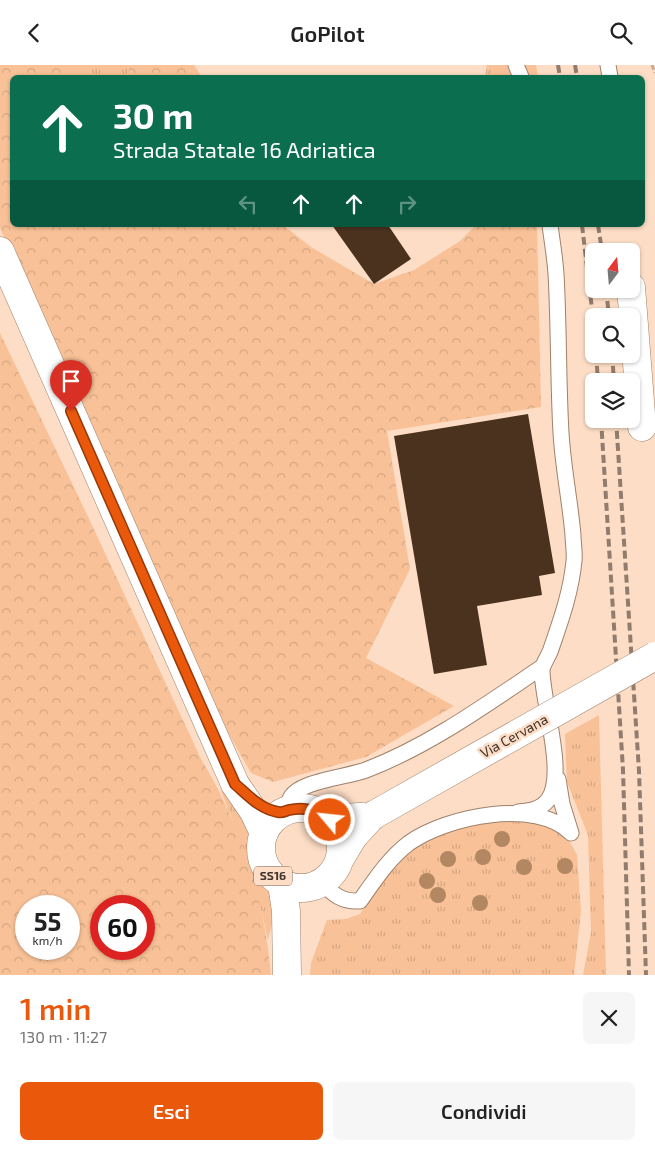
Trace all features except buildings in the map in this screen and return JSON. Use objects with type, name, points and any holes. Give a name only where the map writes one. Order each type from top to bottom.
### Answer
[{"type":"main road","name":"SS16","points":[[0,251],[235,784],[254,812],[278,819],[261,844],[264,861],[273,876],[282,884],[298,888],[319,884]]},
{"type":"main road","points":[[632,298],[642,427]]},
{"type":"main road","name":"Via Cervana","points":[[341,857],[353,837],[372,816],[655,656]]},
{"type":"main road","points":[[278,819],[310,808],[320,812],[330,820],[338,831],[342,844],[341,857]]},
{"type":"main road","name":"Via Cervana","points":[[320,812],[346,818],[372,816]]},
{"type":"main road","name":"SS16","points":[[286,965],[298,919],[319,884],[334,872],[341,857]]},
{"type":"main road","name":"SS16","points":[[282,884],[286,911],[286,965]]},
{"type":"lane","points":[[278,819],[296,791],[304,786],[354,774],[394,757],[429,739],[542,667],[550,654],[565,608],[574,559],[571,506],[561,433],[556,273],[550,227]]},
{"type":"lane","points":[[518,813],[552,819],[559,822],[571,833],[562,804],[544,692],[542,667]]},
{"type":"lane","points":[[319,884],[340,898],[350,902],[360,901],[378,875],[403,848],[420,837],[457,822],[518,813],[538,808],[549,799],[555,786],[555,762]]},
{"type":"path","points":[[652,65],[655,73]]},
{"type":"green space","points":[[0,65],[70,65],[78,75],[10,75],[10,227],[286,227],[311,247],[374,284],[414,270],[460,241],[474,227],[537,227],[541,407],[387,431],[410,569],[366,658],[454,706],[366,757],[273,782],[251,773],[227,731],[0,228]]},
{"type":"green space","points":[[70,65],[130,65],[127,75],[78,75]]},
{"type":"green space","points":[[130,65],[194,65],[201,75],[127,75]]},
{"type":"green space","points":[[487,65],[536,65],[538,75],[485,75]]},
{"type":"green space","points":[[0,333],[239,836],[263,918],[271,975],[0,975]]},
{"type":"green space","points":[[599,715],[606,975],[583,975],[591,932],[588,835],[567,782],[565,734]]},
{"type":"green space","points":[[220,789],[238,807],[255,836],[255,858],[258,866],[274,888],[273,920],[268,940],[248,863]]},
{"type":"green space","points":[[512,815],[564,832],[577,855],[581,911],[574,975],[310,975],[311,963],[327,920],[346,919],[360,914],[370,896],[400,855],[430,835]]},
{"type":"railway","points":[[558,65],[560,75]]},
{"type":"railway","points":[[575,65],[577,75]]},
{"type":"railway","points":[[582,227],[592,308]]},
{"type":"railway","points":[[598,227],[601,243]]},
{"type":"railway","points":[[607,298],[608,308]]},
{"type":"railway","points":[[597,363],[597,373]]},
{"type":"railway","points":[[613,363],[613,373]]},
{"type":"railway","points":[[602,428],[623,770],[629,975]]},
{"type":"railway","points":[[617,428],[639,771],[646,975]]},
{"type":"route","points":[[71,411],[235,784],[259,805],[269,810],[281,813],[298,808],[310,808],[320,812],[330,820]]}]
